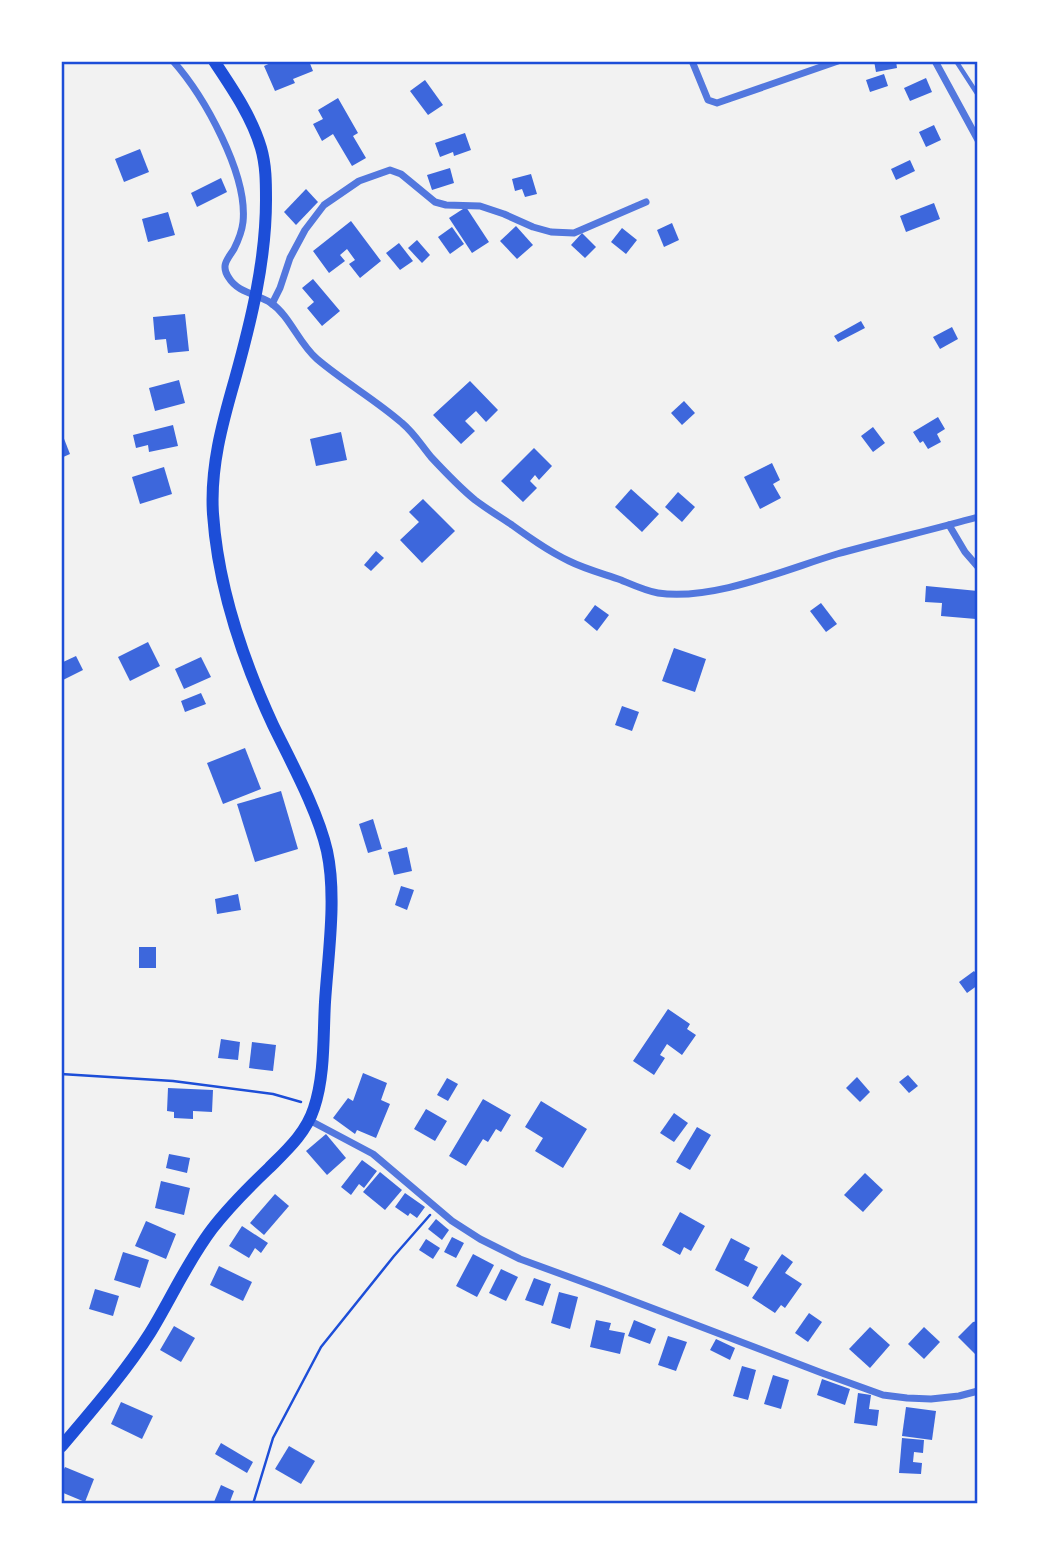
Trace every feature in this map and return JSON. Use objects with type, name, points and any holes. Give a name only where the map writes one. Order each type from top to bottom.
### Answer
[{"type":"main road","points":[[61,1447],[136,1355],[188,1264],[213,1228],[294,1143],[315,1106],[322,1059],[330,932],[331,879],[327,849],[308,799],[266,710],[243,649],[222,579],[213,515],[213,477],[217,451],[256,297],[266,214],[266,180],[262,150],[253,125],[214,61]]},
{"type":"street","points":[[173,61],[204,104],[237,177],[242,199],[243,223],[238,240],[225,260],[225,269],[235,286],[272,304],[316,358],[402,423],[454,482],[476,501],[546,549],[571,562],[656,593],[686,594],[746,582],[838,554],[978,517]]},
{"type":"street","points":[[692,61],[708,100],[717,103],[838,61]]},
{"type":"street","points":[[935,61],[978,140]]},
{"type":"street","points":[[272,304],[281,288],[290,258],[305,230],[324,205],[359,181],[390,170],[401,174],[435,202],[480,206],[551,232],[574,233],[646,202]]},
{"type":"street","points":[[949,525],[965,552],[978,567]]},
{"type":"street","points":[[309,1120],[373,1154],[452,1221],[520,1259],[883,1395],[931,1399],[978,1391]]},
{"type":"lane","points":[[956,61],[978,95]]},
{"type":"path","points":[[61,1074],[173,1081],[273,1094],[315,1106]]},
{"type":"path","points":[[253,1504],[273,1437],[321,1347],[394,1256],[437,1208]]},
{"type":"building","points":[[275,61],[309,61],[313,71],[293,79],[295,83],[275,91],[264,66]]},
{"type":"building","points":[[874,61],[896,61],[897,68],[876,72]]},
{"type":"building","points":[[884,74],[888,86],[870,92],[866,80]]},
{"type":"building","points":[[926,78],[932,92],[910,101],[904,88]]},
{"type":"building","points":[[425,80],[443,105],[428,115],[410,91]]},
{"type":"building","points":[[338,98],[358,133],[353,136],[366,158],[352,166],[333,134],[322,141],[313,124],[323,119],[318,110]]},
{"type":"building","points":[[934,125],[941,140],[926,147],[919,132]]},
{"type":"building","points":[[465,133],[471,150],[454,156],[453,152],[440,157],[435,143]]},
{"type":"building","points":[[140,149],[149,172],[124,182],[115,159]]},
{"type":"building","points":[[910,160],[915,171],[896,180],[891,169]]},
{"type":"building","points":[[450,168],[454,183],[432,190],[427,175]]},
{"type":"building","points":[[531,174],[537,194],[525,197],[522,189],[515,191],[512,179]]},
{"type":"building","points":[[221,178],[227,192],[197,207],[191,193]]},
{"type":"building","points":[[306,189],[318,202],[296,225],[284,212]]},
{"type":"building","points":[[934,203],[940,219],[906,232],[900,216]]},
{"type":"building","points":[[466,207],[489,242],[472,253],[449,218]]},
{"type":"building","points":[[168,212],[175,235],[148,242],[142,219]]},
{"type":"building","points":[[351,221],[381,261],[360,278],[349,264],[355,260],[347,249],[340,255],[345,261],[329,273],[313,251]]},
{"type":"building","points":[[672,223],[679,240],[664,247],[657,230]]},
{"type":"building","points":[[516,226],[533,245],[517,259],[500,241]]},
{"type":"building","points":[[452,227],[464,244],[450,254],[438,237]]},
{"type":"building","points":[[622,228],[637,240],[626,254],[611,242]]},
{"type":"building","points":[[582,233],[596,247],[585,258],[571,245]]},
{"type":"building","points":[[417,240],[430,255],[422,263],[408,248]]},
{"type":"building","points":[[399,243],[413,261],[400,270],[386,253]]},
{"type":"building","points":[[313,279],[340,311],[322,326],[307,308],[314,302],[302,288]]},
{"type":"building","points":[[185,314],[189,351],[168,353],[166,339],[155,340],[153,317]]},
{"type":"building","points":[[861,321],[865,328],[838,342],[834,336]]},
{"type":"building","points":[[952,327],[958,339],[940,349],[933,337]]},
{"type":"building","points":[[179,380],[185,403],[155,411],[149,388]]},
{"type":"building","points":[[470,381],[498,410],[486,422],[476,411],[465,421],[475,431],[461,444],[433,415]]},
{"type":"building","points":[[684,401],[695,413],[682,425],[671,413]]},
{"type":"building","points":[[938,417],[945,429],[937,434],[941,442],[928,449],[913,432]]},
{"type":"building","points":[[173,425],[178,446],[149,452],[148,445],[136,448],[133,435]]},
{"type":"building","points":[[873,427],[885,443],[873,452],[861,436]]},
{"type":"building","points":[[61,431],[70,454],[61,458]]},
{"type":"building","points":[[341,432],[347,460],[316,466],[310,439]]},
{"type":"building","points":[[534,448],[552,466],[539,480],[535,475],[530,481],[537,488],[523,502],[501,481]]},
{"type":"building","points":[[772,463],[780,480],[773,484],[781,498],[760,509],[744,477]]},
{"type":"building","points":[[164,467],[172,494],[140,504],[132,477]]},
{"type":"building","points":[[631,489],[659,514],[642,532],[615,507]]},
{"type":"building","points":[[678,492],[695,507],[682,522],[665,507]]},
{"type":"building","points":[[423,499],[455,531],[422,563],[400,540],[419,522],[409,512]]},
{"type":"building","points":[[376,551],[384,558],[371,571],[364,565]]},
{"type":"building","points":[[926,586],[978,591],[976,619],[941,616],[942,603],[925,602]]},
{"type":"building","points":[[821,603],[837,624],[826,632],[810,611]]},
{"type":"building","points":[[595,605],[609,615],[597,631],[584,620]]},
{"type":"building","points":[[148,642],[160,666],[130,681],[118,657]]},
{"type":"building","points":[[674,648],[706,659],[695,692],[662,681]]},
{"type":"building","points":[[76,656],[83,670],[61,681],[61,663]]},
{"type":"building","points":[[201,657],[211,677],[184,689],[175,669]]},
{"type":"building","points":[[201,693],[206,704],[185,712],[181,701]]},
{"type":"building","points":[[622,706],[639,712],[632,731],[615,725]]},
{"type":"building","points":[[245,748],[261,789],[223,804],[207,763]]},
{"type":"building","points":[[281,791],[298,849],[255,862],[237,804]]},
{"type":"building","points":[[373,819],[382,849],[368,853],[359,824]]},
{"type":"building","points":[[407,847],[412,871],[394,875],[388,852]]},
{"type":"building","points":[[401,886],[414,890],[407,910],[395,905]]},
{"type":"building","points":[[238,894],[241,910],[217,914],[215,899]]},
{"type":"building","points":[[139,947],[156,947],[156,968],[139,968]]},
{"type":"building","points":[[974,971],[978,976],[978,985],[967,993],[959,982]]},
{"type":"building","points":[[668,1009],[690,1024],[687,1029],[696,1035],[682,1055],[667,1044],[660,1055],[665,1058],[654,1075],[633,1061]]},
{"type":"building","points":[[221,1039],[240,1042],[238,1060],[218,1058]]},
{"type":"building","points":[[252,1042],[276,1045],[273,1071],[249,1068]]},
{"type":"building","points":[[363,1073],[387,1083],[381,1100],[390,1104],[376,1138],[357,1130],[355,1134],[333,1118],[348,1098],[353,1101]]},
{"type":"building","points":[[908,1075],[918,1086],[909,1093],[899,1082]]},
{"type":"building","points":[[857,1077],[870,1092],[860,1102],[846,1088]]},
{"type":"building","points":[[447,1078],[458,1084],[448,1101],[437,1095]]},
{"type":"building","points":[[168,1088],[213,1090],[212,1112],[193,1111],[193,1119],[174,1118],[174,1112],[167,1111]]},
{"type":"building","points":[[483,1099],[511,1115],[501,1132],[496,1129],[488,1142],[483,1139],[466,1166],[449,1156]]},
{"type":"building","points":[[541,1101],[587,1129],[563,1168],[535,1151],[543,1138],[525,1127]]},
{"type":"building","points":[[426,1109],[447,1121],[435,1141],[414,1129]]},
{"type":"building","points":[[674,1113],[688,1123],[674,1142],[660,1133]]},
{"type":"building","points":[[697,1127],[711,1135],[690,1170],[676,1162]]},
{"type":"building","points":[[326,1134],[346,1158],[327,1175],[306,1151]]},
{"type":"building","points":[[169,1154],[190,1158],[187,1173],[166,1168]]},
{"type":"building","points":[[362,1160],[377,1171],[364,1188],[359,1184],[351,1195],[341,1187]]},
{"type":"building","points":[[380,1172],[402,1190],[385,1210],[363,1192]]},
{"type":"building","points":[[865,1173],[883,1190],[863,1212],[844,1195]]},
{"type":"building","points":[[161,1181],[190,1188],[184,1215],[155,1208]]},
{"type":"building","points":[[405,1193],[425,1207],[417,1218],[410,1213],[408,1216],[395,1207]]},
{"type":"building","points":[[275,1194],[289,1206],[264,1235],[250,1223]]},
{"type":"building","points":[[680,1212],[705,1226],[691,1251],[684,1247],[680,1255],[662,1245]]},
{"type":"building","points":[[436,1219],[449,1230],[442,1240],[428,1229]]},
{"type":"building","points":[[146,1221],[176,1234],[166,1259],[135,1246]]},
{"type":"building","points":[[242,1226],[268,1243],[261,1253],[255,1248],[249,1258],[229,1246]]},
{"type":"building","points":[[452,1237],[464,1243],[456,1258],[444,1252]]},
{"type":"building","points":[[731,1238],[750,1248],[744,1260],[758,1267],[748,1287],[715,1270]]},
{"type":"building","points":[[426,1239],[440,1248],[433,1259],[419,1250]]},
{"type":"building","points":[[123,1252],[149,1260],[140,1288],[114,1280]]},
{"type":"building","points":[[473,1254],[494,1265],[477,1297],[456,1286]]},
{"type":"building","points":[[782,1254],[793,1262],[785,1273],[802,1284],[785,1308],[781,1305],[775,1313],[752,1298]]},
{"type":"building","points":[[219,1266],[252,1282],[243,1301],[210,1285]]},
{"type":"building","points":[[501,1269],[518,1277],[506,1301],[489,1293]]},
{"type":"building","points":[[534,1278],[551,1284],[543,1306],[525,1300]]},
{"type":"building","points":[[95,1289],[119,1296],[113,1316],[89,1309]]},
{"type":"building","points":[[559,1292],[578,1297],[570,1329],[551,1323]]},
{"type":"building","points":[[809,1313],[822,1322],[808,1342],[795,1333]]},
{"type":"building","points":[[596,1320],[611,1323],[609,1330],[625,1333],[620,1354],[590,1347]]},
{"type":"building","points":[[634,1320],[656,1329],[650,1344],[628,1336]]},
{"type":"building","points":[[978,1321],[978,1357],[958,1337],[973,1322]]},
{"type":"building","points":[[174,1326],[195,1338],[181,1362],[160,1350]]},
{"type":"building","points":[[870,1327],[890,1345],[870,1368],[849,1349]]},
{"type":"building","points":[[924,1327],[940,1342],[924,1359],[908,1344]]},
{"type":"building","points":[[668,1336],[687,1342],[676,1371],[658,1365]]},
{"type":"building","points":[[716,1339],[735,1348],[730,1360],[710,1350]]},
{"type":"building","points":[[742,1366],[756,1370],[748,1400],[733,1396]]},
{"type":"building","points":[[773,1375],[789,1380],[781,1409],[764,1404]]},
{"type":"building","points":[[822,1379],[850,1389],[845,1405],[817,1395]]},
{"type":"building","points":[[858,1393],[871,1395],[869,1409],[879,1410],[877,1426],[854,1423]]},
{"type":"building","points":[[121,1402],[153,1416],[142,1439],[111,1424]]},
{"type":"building","points":[[906,1407],[936,1411],[932,1440],[902,1436]]},
{"type":"building","points":[[902,1438],[924,1440],[923,1453],[914,1452],[913,1462],[922,1463],[921,1474],[899,1473]]},
{"type":"building","points":[[221,1443],[253,1462],[247,1473],[215,1454]]},
{"type":"building","points":[[289,1446],[315,1461],[301,1484],[275,1469]]},
{"type":"building","points":[[65,1467],[94,1479],[85,1502],[61,1492],[61,1475]]},
{"type":"building","points":[[221,1485],[234,1491],[229,1504],[214,1502]]}]
